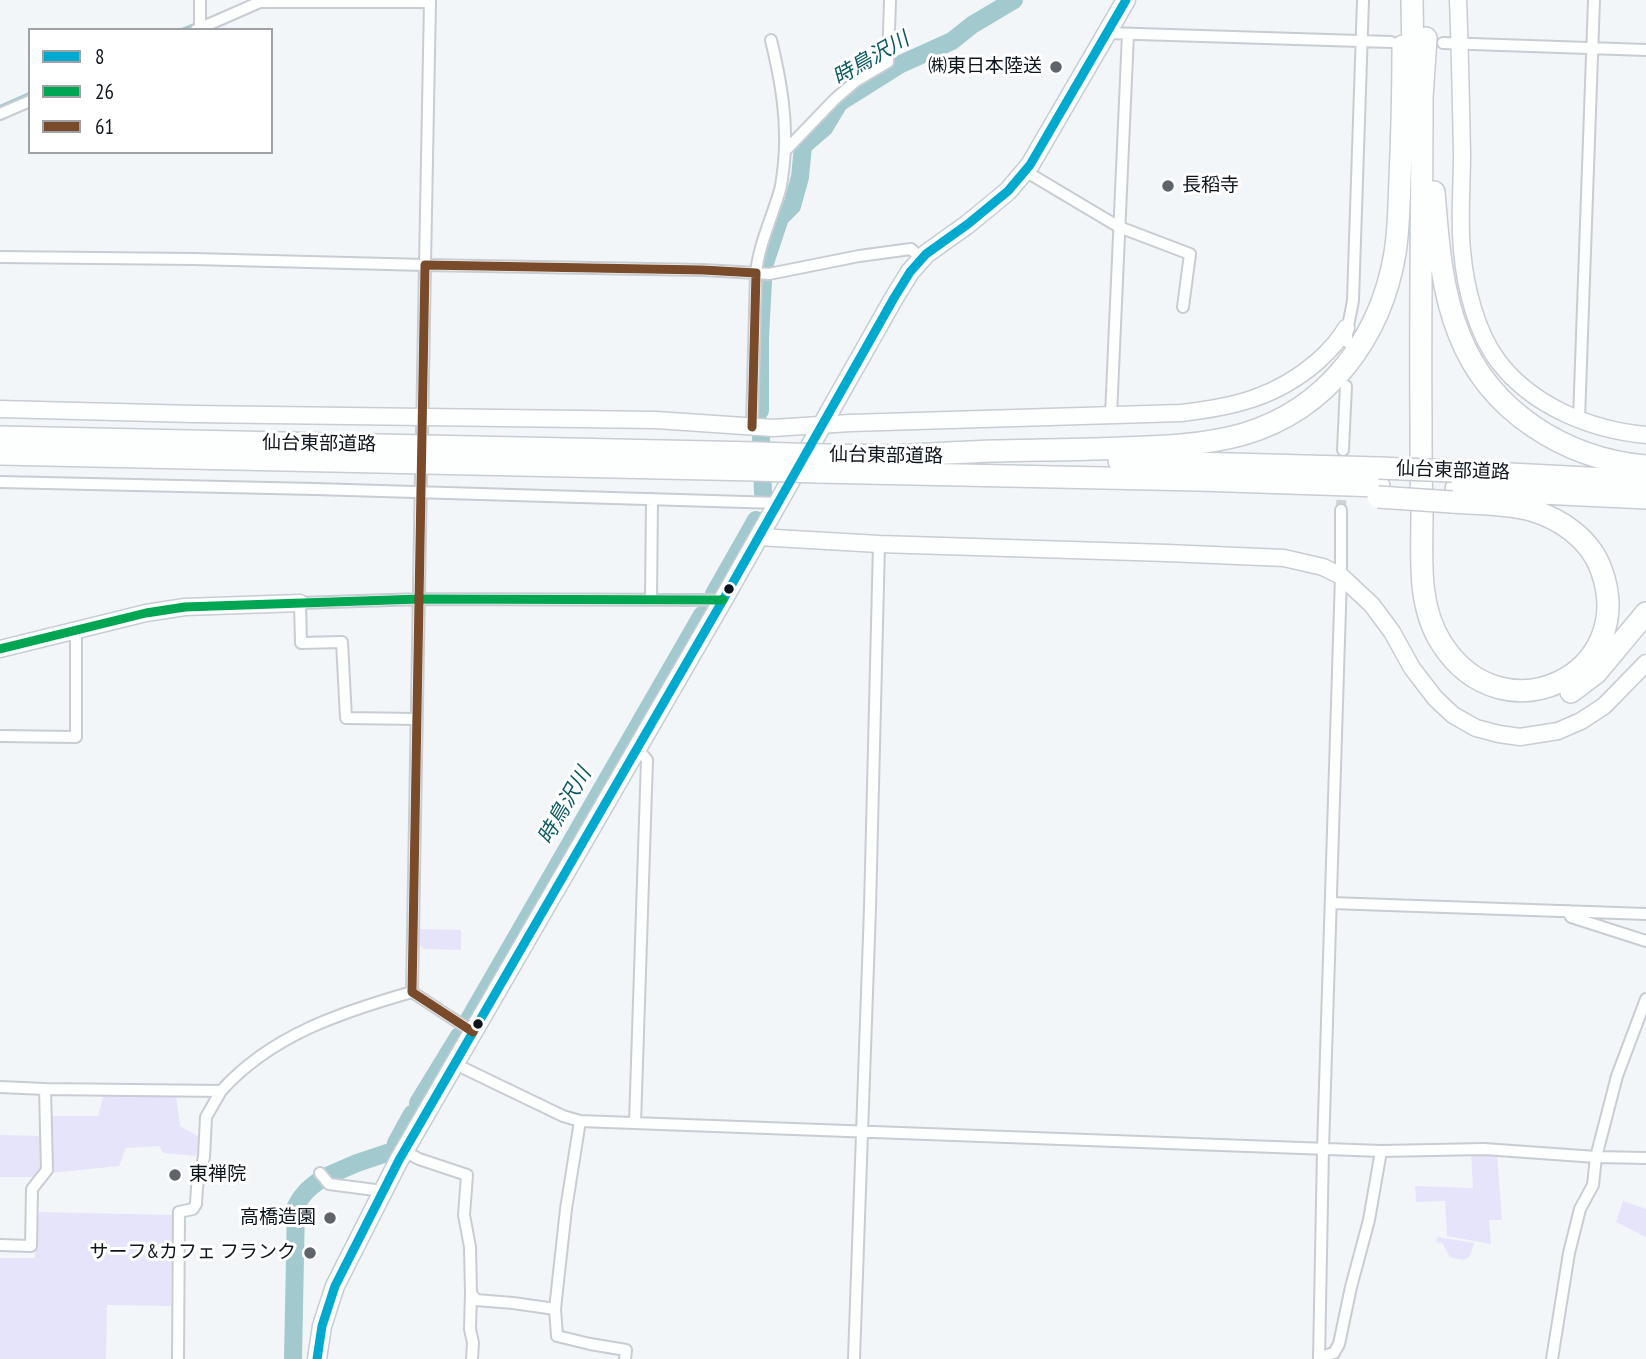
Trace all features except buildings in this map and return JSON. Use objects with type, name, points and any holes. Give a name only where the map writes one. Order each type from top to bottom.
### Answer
[{"type":"highway","points":[[895,456],[1156,446],[1221,439],[1264,427],[1288,415],[1327,386],[1341,372],[1367,335],[1379,312],[1394,254],[1402,122],[1404,0]]},
{"type":"highway","points":[[1412,0],[1409,556],[1414,605],[1427,649],[1463,688],[1495,702],[1511,706],[1529,705],[1545,702],[1578,688],[1595,673],[1646,612]]},
{"type":"highway","points":[[1425,0],[1434,41],[1438,248],[1452,314],[1467,352],[1492,391],[1525,421],[1543,433],[1560,443],[1605,460],[1646,466]]},
{"type":"highway","points":[[1434,41],[1422,98],[1422,575],[1429,616],[1434,632],[1451,658],[1475,679],[1486,684],[1500,689],[1529,691],[1544,688],[1569,676],[1591,656],[1605,631],[1609,614],[1607,586],[1596,556],[1574,533],[1532,510],[1452,487]]},
{"type":"highway","name":"仙台東部道路","points":[[0,437],[821,463],[1199,480],[1452,487],[1646,498]]},
{"type":"highway","name":"仙台東部道路","points":[[0,454],[757,461]]},
{"type":"highway","name":"仙台東部道路","points":[[821,463],[895,456],[1267,464],[1379,484]]},
{"type":"highway","name":"仙台東部道路","points":[[1452,487],[1646,481]]},
{"type":"main road","points":[[317,1359],[322,1326],[334,1286],[404,1151],[723,600],[894,298],[910,272],[922,259],[1008,191],[1025,171],[1126,0]]},
{"type":"street","points":[[198,28],[200,0]]},
{"type":"street","points":[[785,151],[835,99],[888,62],[890,0]]},
{"type":"street","points":[[0,410],[656,420],[773,428],[1181,413],[1218,409],[1251,400],[1280,388],[1305,372],[1346,335],[1353,300],[1363,0]]},
{"type":"street","points":[[1458,0],[1462,250],[1466,281],[1483,335],[1497,360],[1535,396],[1566,415],[1598,426],[1646,435]]},
{"type":"street","points":[[1579,419],[1594,0]]},
{"type":"street","points":[[200,28],[260,1],[430,1],[422,435]]},
{"type":"street","points":[[1107,33],[1391,42]]},
{"type":"street","points":[[1111,415],[1128,34]]},
{"type":"street","points":[[752,427],[758,256],[781,188],[785,151],[786,124],[771,40]]},
{"type":"street","points":[[1434,41],[1646,50]]},
{"type":"street","points":[[0,114],[28,102]]},
{"type":"street","points":[[1025,171],[1119,227],[1190,254],[1183,307]]},
{"type":"street","points":[[0,257],[703,270],[769,274],[859,256],[911,249],[922,259]]},
{"type":"street","points":[[1343,450],[1346,386]]},
{"type":"street","points":[[412,992],[421,474]]},
{"type":"street","points":[[0,482],[778,503]]},
{"type":"street","points":[[651,600],[652,499]]},
{"type":"street","points":[[1321,1359],[1323,1149],[1341,510]]},
{"type":"street","points":[[758,537],[879,544],[1284,558],[1323,567],[1341,576],[1372,605],[1392,632],[1412,668],[1435,698],[1453,715],[1476,728],[1520,737],[1558,731],[1581,721],[1604,706],[1646,663]]},
{"type":"street","points":[[854,1359],[879,544]]},
{"type":"street","points":[[0,649],[146,613],[185,607],[420,599],[723,600]]},
{"type":"street","points":[[300,603],[301,643],[342,642],[346,718],[418,719]]},
{"type":"street","points":[[0,736],[76,737],[76,630]]},
{"type":"street","points":[[635,1123],[647,760],[637,748]]},
{"type":"street","points":[[1331,903],[1646,914]]},
{"type":"street","points":[[1568,911],[1571,917],[1646,941]]},
{"type":"street","points":[[178,1359],[179,1212],[193,1209],[196,1204],[204,1157],[206,1117],[231,1079],[263,1053],[298,1032],[355,1008],[412,992],[473,1032]]},
{"type":"street","points":[[1552,1359],[1569,1253],[1580,1209],[1593,1185],[1596,1157],[1617,1076],[1646,999]]},
{"type":"street","points":[[454,1064],[563,1116],[580,1121],[1381,1151],[1484,1149],[1646,1158]]},
{"type":"street","points":[[0,1087],[221,1091]]},
{"type":"street","points":[[0,1245],[31,1246],[32,1189],[47,1170],[45,1089]]},
{"type":"street","points":[[580,1121],[566,1209],[555,1309],[557,1336],[626,1350],[625,1359]]},
{"type":"street","points":[[404,1151],[419,1159],[467,1175],[464,1215],[470,1247],[472,1359]]},
{"type":"street","points":[[1321,1359],[1334,1353],[1339,1345],[1369,1220],[1381,1151]]},
{"type":"street","points":[[320,1173],[329,1184],[383,1191]]},
{"type":"street","points":[[471,1293],[476,1300],[555,1309]]},
{"type":"shaded area","points":[[420,929],[461,930],[461,950],[424,949],[420,945]]},
{"type":"shaded area","points":[[104,1094],[176,1094],[180,1126],[202,1139],[196,1156],[163,1153],[159,1146],[126,1148],[119,1166],[51,1173],[49,1116],[98,1116]]},
{"type":"shaded area","points":[[0,1135],[43,1136],[43,1167],[34,1177],[0,1177]]},
{"type":"shaded area","points":[[1471,1154],[1497,1154],[1502,1220],[1489,1220],[1491,1244],[1447,1236],[1445,1201],[1416,1202],[1415,1186],[1473,1188]]},
{"type":"shaded area","points":[[1623,1201],[1646,1209],[1646,1237],[1616,1222]]},
{"type":"shaded area","points":[[36,1212],[173,1215],[171,1306],[107,1305],[106,1359],[0,1359],[0,1258],[35,1258]]},
{"type":"shaded area","points":[[1438,1237],[1474,1243],[1471,1253],[1464,1259],[1450,1257],[1442,1243],[1436,1242]]},
{"type":"waterway","name":"時鳥沢川","points":[[763,269],[780,218],[792,206],[800,177],[803,146],[824,128],[839,103],[901,64],[952,41],[972,25],[1014,0]]},
{"type":"waterway","points":[[205,20],[225,12]]},
{"type":"waterway","points":[[185,28],[195,24]]},
{"type":"waterway","points":[[0,106],[28,94]]},
{"type":"waterway","name":"時鳥沢川","points":[[760,411],[763,281]]},
{"type":"waterway","name":"時鳥沢川","points":[[761,435],[763,493]]},
{"type":"waterway","name":"時鳥沢川","points":[[714,594],[756,520]]},
{"type":"waterway","name":"時鳥沢川","points":[[468,1021],[702,615]]},
{"type":"waterway","name":"時鳥沢川","points":[[418,1103],[459,1036]]},
{"type":"waterway","name":"時鳥沢川","points":[[396,1143],[412,1114]]},
{"type":"waterway","name":"時鳥沢川","points":[[327,1176],[390,1152]]},
{"type":"waterway","name":"時鳥沢川","points":[[293,1359],[296,1206],[306,1192],[320,1180]]},
{"type":"tunnel","points":[[1341,510],[1342,481]]},
{"type":"transit line","name":"8","points":[[317,1359],[322,1326],[335,1286],[399,1160],[723,600],[894,298],[910,272],[926,254],[1008,191],[1030,165],[1126,0]]},
{"type":"transit line","name":"61","points":[[473,1032],[412,992],[425,265],[756,273],[752,427]]},
{"type":"transit line","name":"26","points":[[0,649],[146,613],[185,607],[420,599],[723,600]]},
{"type":"place","name":"㈱東日本陸送","points":[[1056,67]]},
{"type":"place","name":"長稻寺","points":[[1168,186]]},
{"type":"place","name":"東禅院","points":[[175,1175]]},
{"type":"place","name":"高橋造園","points":[[330,1218]]},
{"type":"place","name":"サーフ&カフェ フランク","points":[[310,1253]]}]
